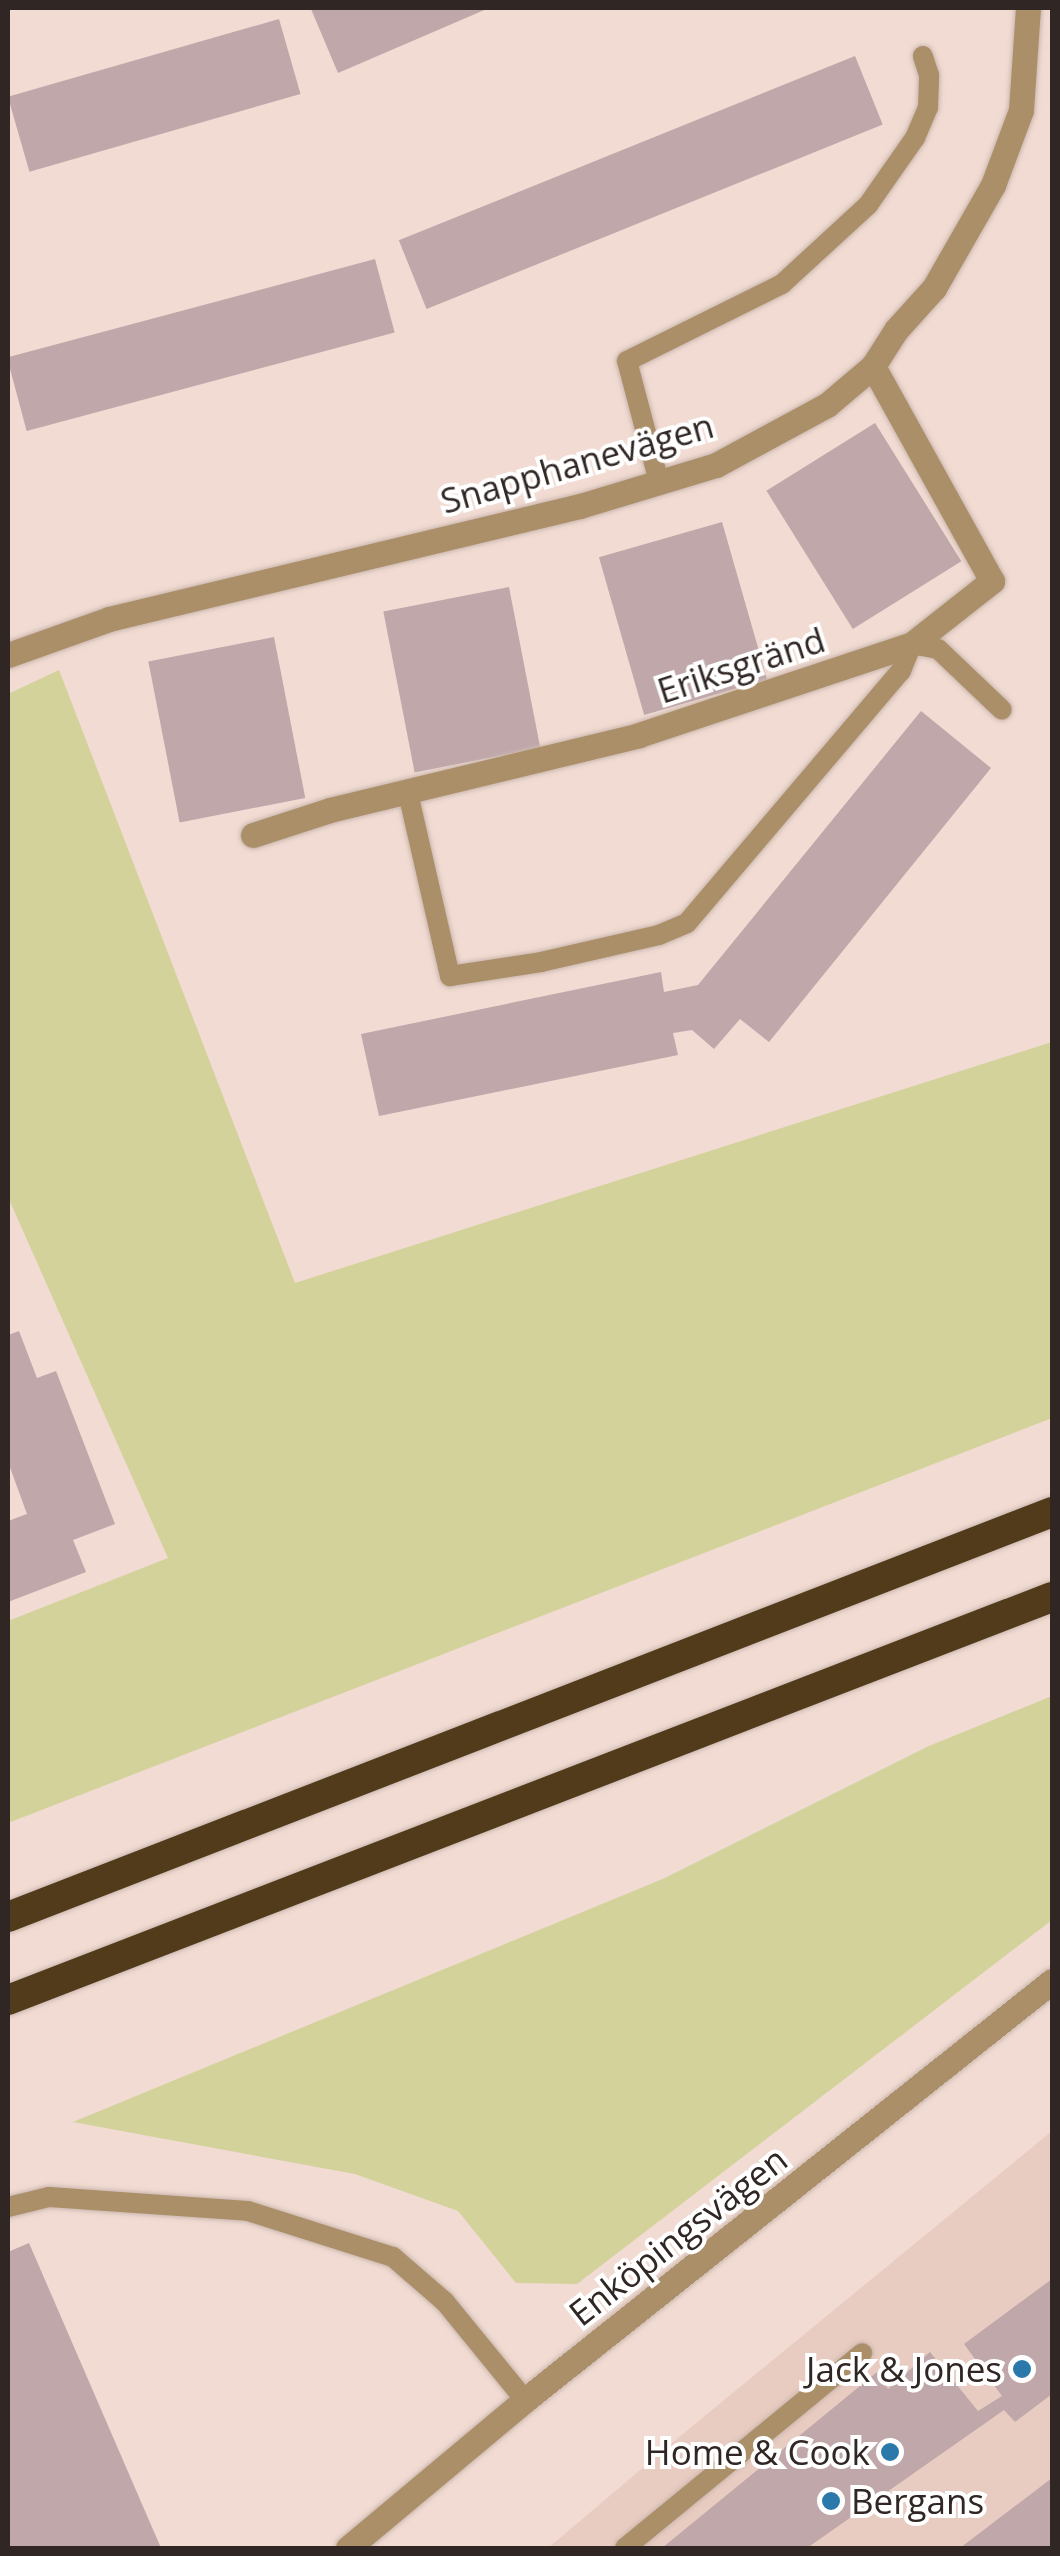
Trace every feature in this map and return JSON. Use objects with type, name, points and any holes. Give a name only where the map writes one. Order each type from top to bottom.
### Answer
[{"type":"highway","points":[[8,1916],[1052,1512]]},
{"type":"highway","points":[[8,2000],[1052,1597]]},
{"type":"street","name":"Snapphanevägen","points":[[8,654],[110,619],[580,506],[716,465],[811,414],[874,366],[896,330],[934,288],[992,185],[1021,110],[1028,8]]},
{"type":"street","name":"Eriksgränd","points":[[253,835],[330,810],[640,734],[912,644],[992,581],[874,366]]},
{"type":"street","name":"Enköpingsvägen","points":[[348,2548],[525,2400],[1052,1981]]},
{"type":"lane","points":[[659,482],[627,361],[782,284],[868,206],[915,138],[928,108],[929,75],[922,56]]},
{"type":"lane","points":[[408,792],[450,976],[592,950],[659,935],[687,923],[901,671],[912,644],[938,649],[1002,710]]},
{"type":"lane","points":[[8,2207],[48,2197],[248,2211],[393,2257],[445,2302],[525,2400]]},
{"type":"lane","points":[[625,2548],[862,2354]]},
{"type":"shaded area","points":[[59,670],[295,1283],[1052,1042],[1052,1418],[8,1823],[8,1621],[168,1558],[8,1197],[8,694]]},
{"type":"shaded area","points":[[1052,1696],[1052,1920],[577,2284],[516,2283],[458,2211],[355,2174],[73,2122],[665,1878],[929,1746]]},
{"type":"shaded area","points":[[1052,2131],[1052,2548],[548,2548],[684,2433]]},
{"type":"building","points":[[489,8],[338,73],[311,9]]},
{"type":"building","points":[[279,19],[300,94],[29,172],[8,97]]},
{"type":"building","points":[[855,56],[883,125],[427,309],[399,240]]},
{"type":"building","points":[[375,259],[395,332],[27,431],[8,357]]},
{"type":"building","points":[[875,423],[961,561],[853,629],[766,491]]},
{"type":"building","points":[[722,522],[767,680],[644,715],[599,557]]},
{"type":"building","points":[[509,587],[540,748],[415,772],[383,611]]},
{"type":"building","points":[[274,637],[305,798],[180,822],[148,661]]},
{"type":"building","points":[[921,711],[991,768],[769,1042],[740,1019],[714,1049],[692,1030],[673,1033],[678,1055],[379,1116],[361,1034],[661,972],[664,992],[698,985]]},
{"type":"building","points":[[19,1331],[37,1378],[56,1371],[115,1524],[73,1540],[86,1572],[8,1602],[8,1521],[27,1514],[8,1462],[8,1335]]},
{"type":"building","points":[[29,2243],[161,2548],[8,2548],[8,2252]]},
{"type":"building","points":[[1052,2279],[1052,2394],[1015,2422],[1004,2410],[807,2548],[662,2548],[877,2372],[888,2389],[930,2352],[978,2411],[1002,2396],[964,2344]]},
{"type":"building","points":[[1052,2478],[1052,2548],[960,2548]]},
{"type":"place","name":"Jack & Jones","points":[[1022,2369]]},
{"type":"place","name":"Home & Cook","points":[[890,2452]]},
{"type":"place","name":"Bergans","points":[[831,2501]]}]
